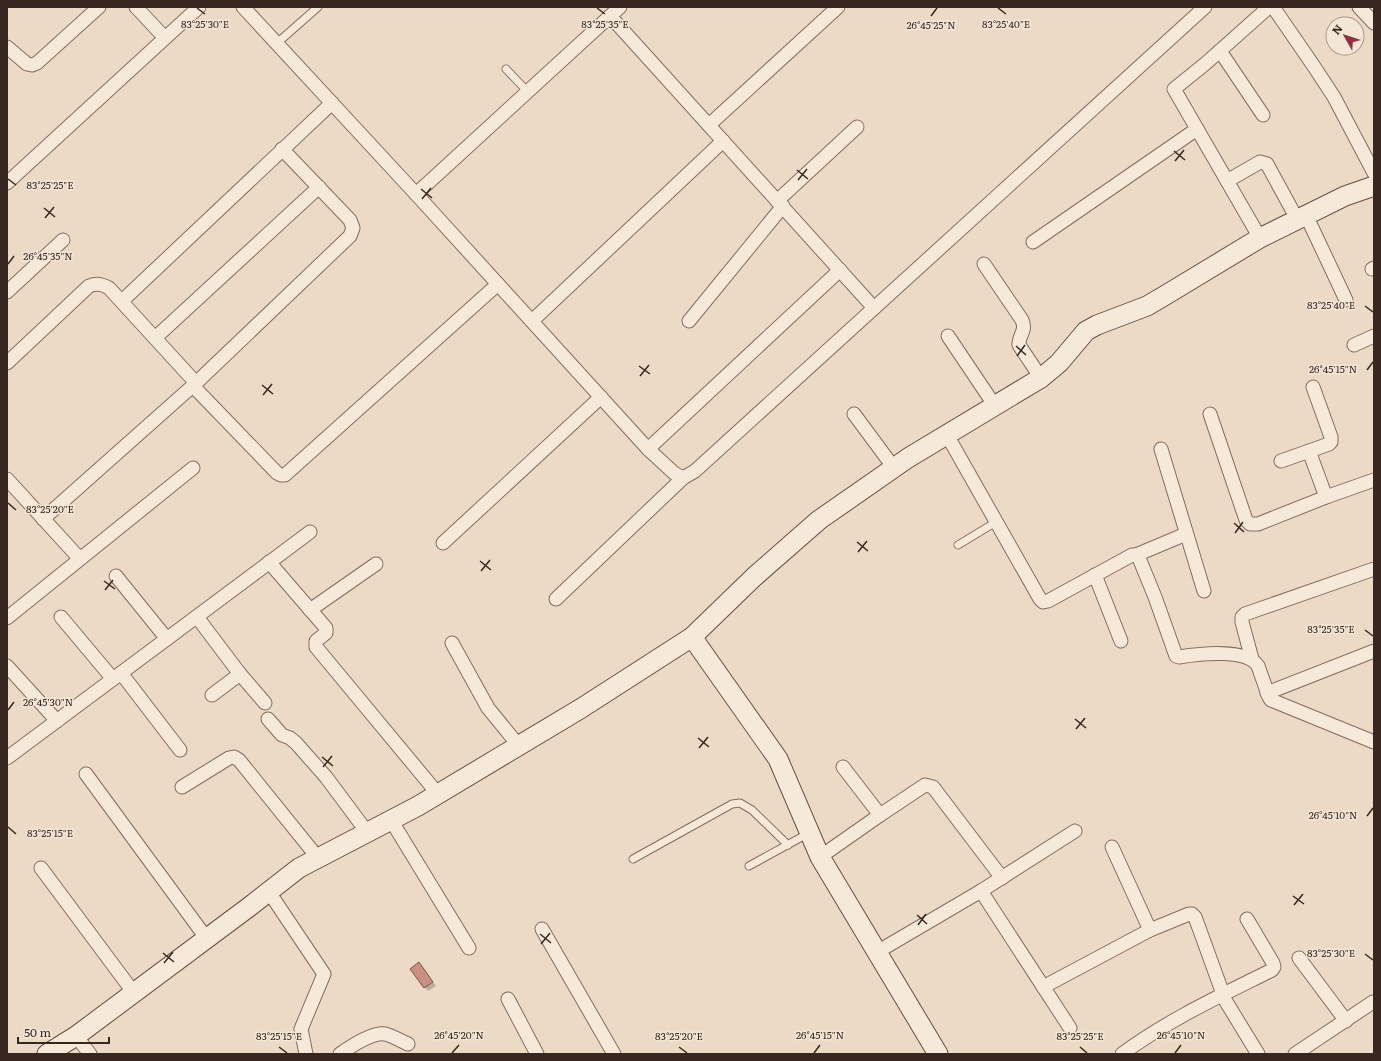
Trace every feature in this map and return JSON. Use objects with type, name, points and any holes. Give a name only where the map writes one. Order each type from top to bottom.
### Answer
[{"type":"street","points":[[7,47],[27,64],[32,65],[37,63],[99,7]]},
{"type":"street","points":[[136,7],[165,38]]},
{"type":"street","points":[[7,183],[199,7]]},
{"type":"street","points":[[243,7],[416,194],[648,449],[674,473],[683,478]]},
{"type":"street","points":[[416,194],[620,7]]},
{"type":"street","points":[[709,125],[838,7]]},
{"type":"street","points":[[556,599],[683,478],[695,471],[1205,7]]},
{"type":"street","points":[[1260,238],[1174,89],[1220,51],[1269,7]]},
{"type":"street","points":[[1273,7],[1334,97],[1374,173]]},
{"type":"street","points":[[1359,7],[1374,23]]},
{"type":"street","points":[[610,16],[874,308]]},
{"type":"street","points":[[1220,51],[1263,115]]},
{"type":"street","points":[[122,301],[332,103]]},
{"type":"street","points":[[689,321],[780,203],[857,127]]},
{"type":"street","points":[[1033,242],[1198,129]]},
{"type":"street","points":[[532,321],[723,141]]},
{"type":"street","points":[[43,519],[194,384],[350,236],[353,228],[350,220],[282,149]]},
{"type":"street","points":[[1227,181],[1260,162],[1267,164],[1302,217],[1346,300]]},
{"type":"street","points":[[47,1054],[76,1036],[207,939],[298,868],[438,794],[580,709],[692,637],[754,576],[819,520],[894,468],[1041,378],[1059,363],[1086,331],[1097,324],[1153,302],[1260,238],[1345,196],[1374,186]]},
{"type":"street","points":[[155,338],[319,188]]},
{"type":"street","points":[[7,292],[63,240]]},
{"type":"street","points":[[984,264],[1022,320],[1024,329],[1018,342],[1041,378]]},
{"type":"street","points":[[648,449],[840,270]]},
{"type":"street","points":[[7,363],[89,286],[96,283],[102,284],[109,288],[122,301],[194,384],[277,473],[285,475],[295,468],[498,284]]},
{"type":"street","points":[[948,336],[995,406]]},
{"type":"street","points":[[1354,346],[1374,337]]},
{"type":"street","points":[[1281,461],[1331,442],[1331,437],[1313,387]]},
{"type":"street","points":[[443,543],[601,397]]},
{"type":"street","points":[[854,414],[894,468]]},
{"type":"street","points":[[1210,414],[1246,520],[1250,524],[1258,524],[1374,480]]},
{"type":"street","points":[[947,435],[1043,602],[1048,601],[1132,555],[1136,555],[1186,534]]},
{"type":"street","points":[[1160,449],[1204,591]]},
{"type":"street","points":[[1308,451],[1326,497]]},
{"type":"street","points":[[7,618],[193,468]]},
{"type":"street","points":[[7,479],[80,559]]},
{"type":"street","points":[[7,758],[310,532]]},
{"type":"street","points":[[1136,555],[1139,558],[1155,597],[1176,656],[1230,654],[1248,657],[1256,662],[1271,700],[1374,742]]},
{"type":"street","points":[[269,562],[327,630],[326,633],[316,641],[316,647],[438,794]]},
{"type":"street","points":[[310,610],[376,564]]},
{"type":"street","points":[[1252,659],[1242,622],[1242,617],[1245,614],[1374,569]]},
{"type":"street","points":[[1095,575],[1121,640]]},
{"type":"street","points":[[116,576],[167,639]]},
{"type":"street","points":[[61,617],[117,676],[180,750]]},
{"type":"street","points":[[197,617],[240,674],[265,703]]},
{"type":"street","points":[[692,637],[778,759],[820,857],[938,1054]]},
{"type":"street","points":[[452,643],[488,708],[519,746]]},
{"type":"street","points":[[1267,693],[1374,651]]},
{"type":"street","points":[[7,666],[57,721]]},
{"type":"street","points":[[212,695],[240,674]]},
{"type":"street","points":[[268,719],[282,735],[290,738],[296,743],[326,777],[367,832]]},
{"type":"street","points":[[182,787],[229,758],[234,757],[239,760],[318,858]]},
{"type":"street","points":[[843,767],[880,815]]},
{"type":"street","points":[[86,774],[207,939]]},
{"type":"street","points":[[820,857],[926,785],[933,787],[1002,878]]},
{"type":"street","points":[[391,820],[469,948]]},
{"type":"street","points":[[877,952],[981,891],[1075,831]]},
{"type":"street","points":[[1112,847],[1150,930]]},
{"type":"street","points":[[41,868],[134,993]]},
{"type":"street","points":[[981,891],[1070,1028]]},
{"type":"street","points":[[269,892],[324,974],[300,1029],[306,1054]]},
{"type":"street","points":[[1044,987],[1150,930],[1192,914],[1196,917],[1222,995],[1258,1054]]},
{"type":"street","points":[[1122,1054],[1162,1026],[1272,970],[1274,967],[1273,964],[1247,919]]},
{"type":"street","points":[[542,929],[614,1054]]},
{"type":"street","points":[[1299,958],[1346,1021]]},
{"type":"street","points":[[508,999],[537,1054]]},
{"type":"street","points":[[1295,1054],[1373,1002]]},
{"type":"street","points":[[340,1054],[347,1049],[380,1034],[387,1035],[408,1044]]},
{"type":"street","points":[[76,1036],[90,1054]]},
{"type":"lane","points":[[276,44],[318,7]]},
{"type":"lane","points":[[506,69],[528,92]]},
{"type":"lane","points":[[958,545],[996,522]]},
{"type":"lane","points":[[633,859],[732,804],[740,804],[752,810],[788,845]]},
{"type":"lane","points":[[750,866],[810,832]]},
{"type":"building","points":[[419,962],[433,982],[424,988],[410,969]]}]
